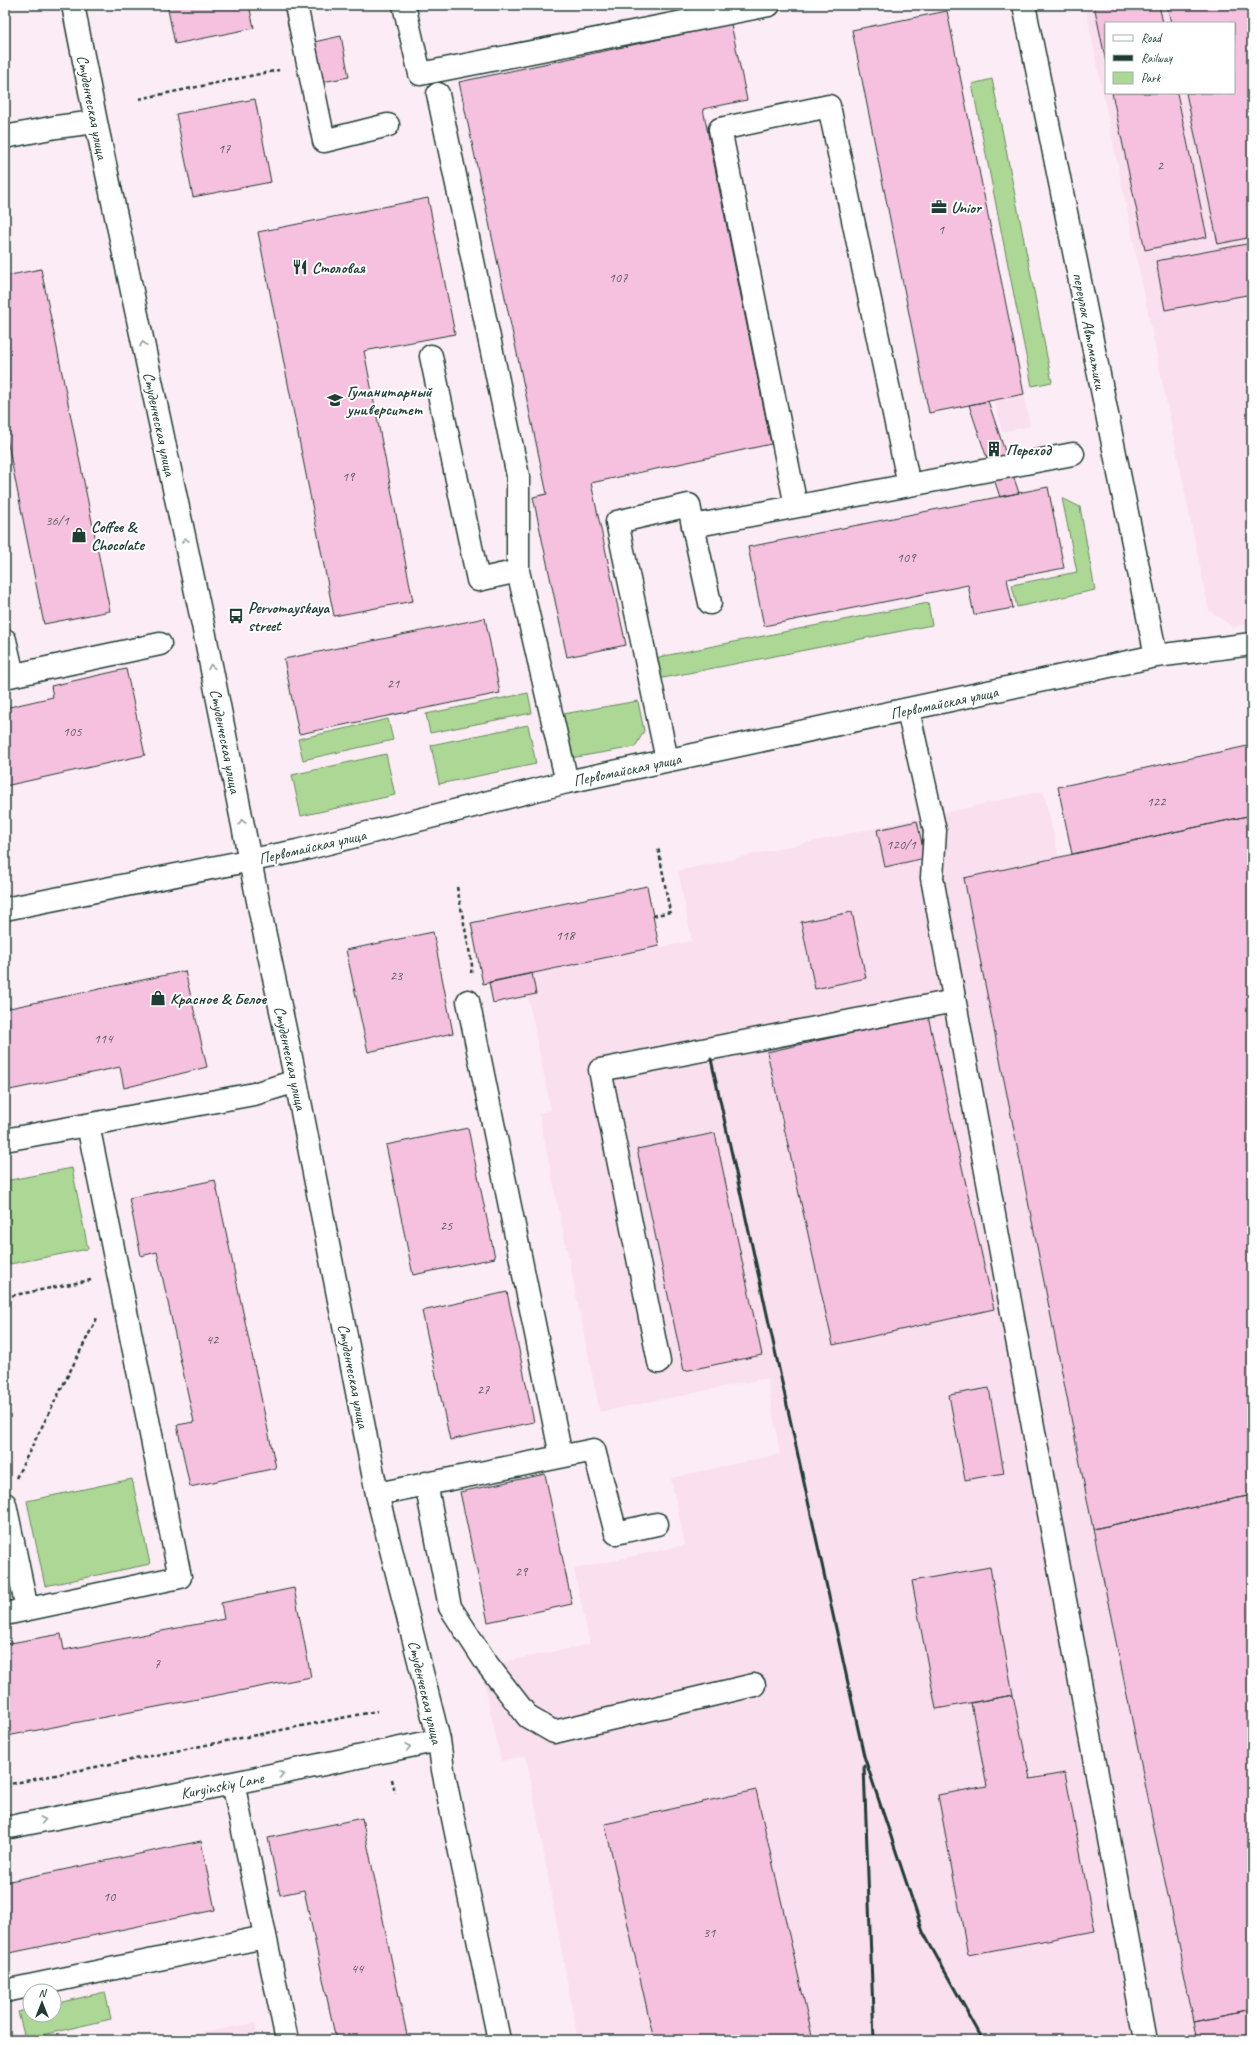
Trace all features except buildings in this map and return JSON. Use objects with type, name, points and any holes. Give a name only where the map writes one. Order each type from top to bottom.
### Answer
[{"type":"street","name":"Студенческая улица","points":[[73,5],[96,122],[251,860],[377,1494],[439,1740],[443,1770],[498,2040]]},
{"type":"street","points":[[296,5],[324,141],[388,125]]},
{"type":"street","points":[[404,5],[420,74],[769,5]]},
{"type":"street","name":"переулок Автоматики","points":[[1024,5],[1156,656]]},
{"type":"street","points":[[438,94],[518,476],[518,571],[567,782]]},
{"type":"street","points":[[796,506],[720,129],[829,106],[909,484]]},
{"type":"street","points":[[5,137],[56,126],[96,122]]},
{"type":"street","points":[[431,356],[478,580],[518,571]]},
{"type":"street","points":[[693,526],[1073,454]]},
{"type":"street","points":[[667,760],[617,522],[689,505],[710,603]]},
{"type":"street","points":[[5,640],[9,676],[160,644]]},
{"type":"street","name":"Первомайская улица","points":[[5,909],[305,849],[567,782],[1156,656],[1252,644]]},
{"type":"street","points":[[908,710],[935,831],[932,878],[954,1001],[1146,2040]]},
{"type":"street","points":[[468,1001],[561,1456]]},
{"type":"street","points":[[659,1362],[600,1070],[954,1001]]},
{"type":"street","points":[[5,1140],[254,1094],[296,1081]]},
{"type":"street","points":[[5,1614],[180,1577],[88,1125]]},
{"type":"street","points":[[377,1494],[594,1450],[616,1533],[657,1524]]},
{"type":"street","points":[[426,1483],[450,1607],[487,1664],[528,1717],[554,1732],[754,1685]]},
{"type":"street","points":[[5,1504],[27,1609]]},
{"type":"street","name":"Kuryinskiy Lane","points":[[5,1828],[233,1783],[439,1740]]},
{"type":"street","points":[[233,1783],[287,2040]]},
{"type":"street","points":[[5,1991],[265,1937]]},
{"type":"path","points":[[139,99],[309,64]]},
{"type":"path","points":[[653,916],[670,912],[658,846]]},
{"type":"path","points":[[457,887],[472,965],[468,1001]]},
{"type":"path","points":[[5,1297],[119,1275]]},
{"type":"path","points":[[16,1479],[97,1317]]},
{"type":"path","points":[[5,1785],[377,1710]]},
{"type":"path","points":[[392,1779],[395,1793]]},
{"type":"shaded area","points":[[1085,5],[1252,5],[1252,623],[1233,627],[1209,610]]},
{"type":"shaded area","points":[[1024,394],[1030,426],[1002,432],[995,400]]},
{"type":"shaded area","points":[[1043,791],[1059,857],[1252,815],[1252,2040],[578,2040],[526,1756],[501,1761],[481,1667],[590,1644],[574,1569],[685,1545],[671,1478],[780,1454],[767,1378],[600,1412],[539,1113],[551,1110],[528,996],[536,994],[532,973],[692,941],[678,871]]},
{"type":"shaded area","points":[[255,2023],[258,2040],[163,2040]]},
{"type":"green space","points":[[992,79],[1052,382],[1032,386],[972,84]]},
{"type":"green space","points":[[1062,498],[1080,507],[1095,590],[1017,607],[1012,585],[1077,572]]},
{"type":"green space","points":[[928,603],[932,625],[658,679],[654,658]]},
{"type":"green space","points":[[528,693],[532,713],[430,733],[426,714]]},
{"type":"green space","points":[[638,701],[644,731],[635,747],[565,759],[557,715]]},
{"type":"green space","points":[[388,719],[393,740],[303,760],[298,739]]},
{"type":"green space","points":[[528,725],[536,764],[439,784],[431,745]]},
{"type":"green space","points":[[386,754],[395,795],[301,816],[292,775]]},
{"type":"green space","points":[[72,1168],[88,1249],[5,1265],[5,1181]]},
{"type":"green space","points":[[132,1479],[150,1564],[45,1586],[27,1501]]},
{"type":"green space","points":[[105,1992],[111,2019],[25,2039],[18,2012],[22,2011],[22,2023],[62,2023],[62,2002]]},
{"type":"railway","points":[[711,1059],[864,1756],[923,1932],[983,2040]]},
{"type":"railway","points":[[864,1766],[874,2040]]},
{"type":"place","name":"Unior","points":[[939,207]]},
{"type":"place","name":"Столовая","points":[[300,267]]},
{"type":"place","name":"Гуманитарный университет","points":[[335,400]]},
{"type":"place","name":"Переход","points":[[994,449]]},
{"type":"place","name":"Coffee & Chocolate","points":[[79,535]]},
{"type":"place","name":"Pervomayskaya street","points":[[236,616]]},
{"type":"place","name":"Красное & Белое","points":[[158,998]]}]
